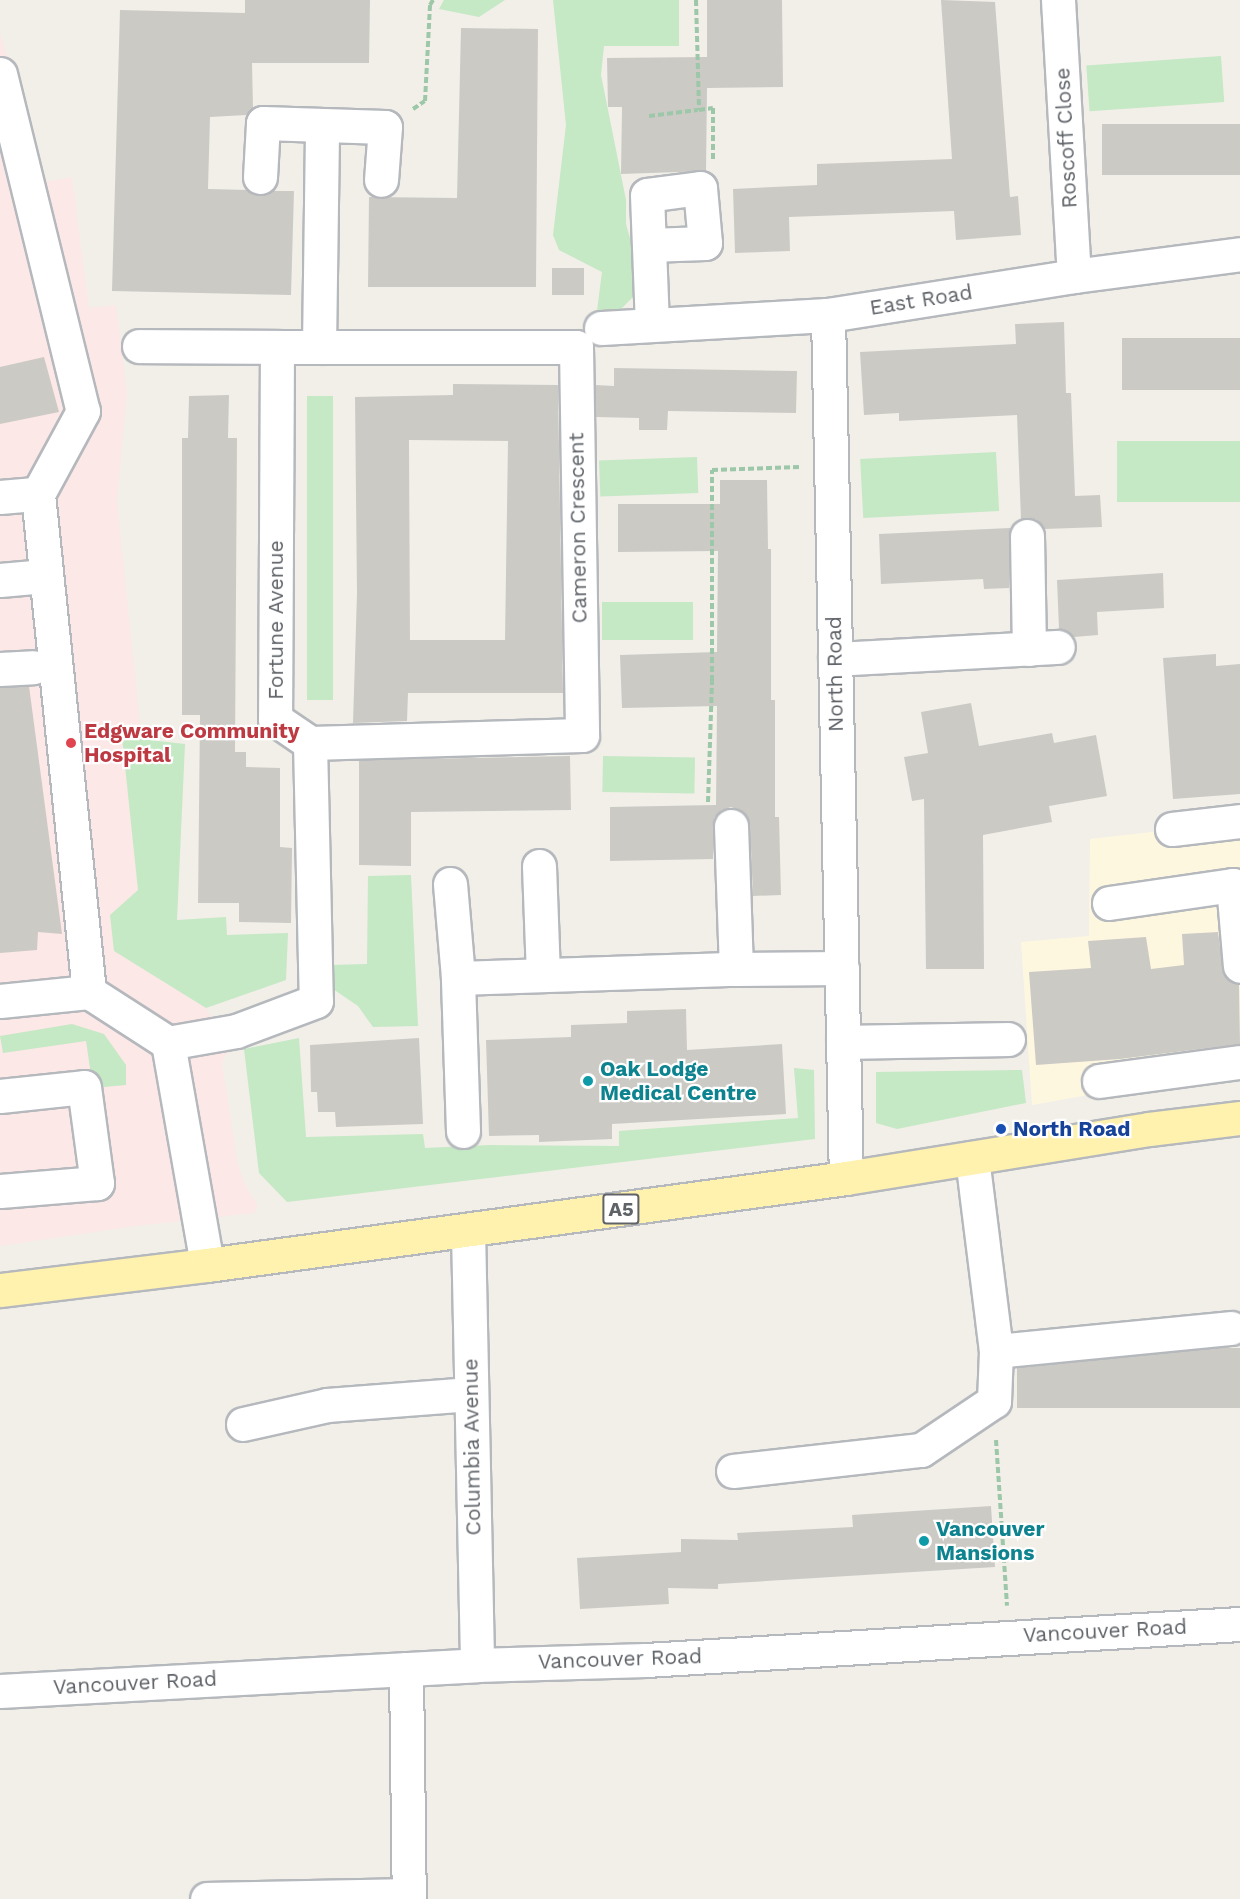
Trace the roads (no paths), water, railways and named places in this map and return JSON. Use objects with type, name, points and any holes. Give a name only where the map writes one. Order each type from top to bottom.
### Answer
[{"type":"main road","name":"A5","points":[[0,1290],[207,1265],[846,1178],[1149,1129],[1240,1118]]},
{"type":"street","name":"Roscoff Close","points":[[1058,0],[1074,276]]},
{"type":"street","points":[[0,74],[83,411],[38,494],[89,992]]},
{"type":"street","points":[[260,177],[263,123],[385,127],[381,180]]},
{"type":"street","points":[[320,347],[322,125]]},
{"type":"street","points":[[649,245],[705,243],[700,188],[646,195],[652,325]]},
{"type":"street","name":"East Road","points":[[601,328],[828,315],[1074,276],[1240,254]]},
{"type":"street","name":"North Road","points":[[828,315],[846,1178]]},
{"type":"street","points":[[139,346],[277,347]]},
{"type":"street","name":"Cameron Crescent","points":[[277,347],[576,347],[582,735],[310,743]]},
{"type":"street","name":"Fortune Avenue","points":[[277,347],[275,719],[310,743]]},
{"type":"street","points":[[0,497],[38,494]]},
{"type":"street","points":[[835,659],[1044,648],[1027,536]]},
{"type":"street","points":[[0,580],[45,576]]},
{"type":"street","points":[[0,669],[33,667]]},
{"type":"street","points":[[0,1001],[89,992],[168,1043],[236,1031],[316,1001],[310,743]]},
{"type":"street","points":[[1172,829],[1240,821]]},
{"type":"street","points":[[731,826],[736,969]]},
{"type":"street","points":[[539,866],[543,975]]},
{"type":"street","points":[[450,885],[458,978],[463,1131]]},
{"type":"street","points":[[1109,903],[1233,885],[1240,966]]},
{"type":"street","points":[[458,978],[842,968]]},
{"type":"street","points":[[843,1042],[1008,1039]]},
{"type":"street","points":[[168,1043],[207,1265]]},
{"type":"street","points":[[1099,1081],[1240,1062]]},
{"type":"street","points":[[0,1096],[84,1087],[97,1184],[0,1191]]},
{"type":"street","points":[[733,1471],[921,1450],[994,1401],[996,1351],[972,1158]]},
{"type":"street","name":"Columbia Avenue","points":[[468,1230],[477,1665]]},
{"type":"street","points":[[996,1351],[1231,1328]]},
{"type":"street","points":[[243,1424],[327,1405],[471,1395]]},
{"type":"street","name":"Vancouver Road","points":[[0,1691],[477,1665],[646,1660],[1240,1624]]},
{"type":"street","points":[[207,1899],[409,1897],[406,1669]]},
{"type":"place","name":"Edgware Community Hospital","points":[[71,743]]},
{"type":"place","name":"Oak Lodge Medical Centre","points":[[588,1081]]},
{"type":"place","name":"North Road","points":[[1001,1129]]},
{"type":"place","name":"Vancouver Mansions","points":[[924,1541]]}]
